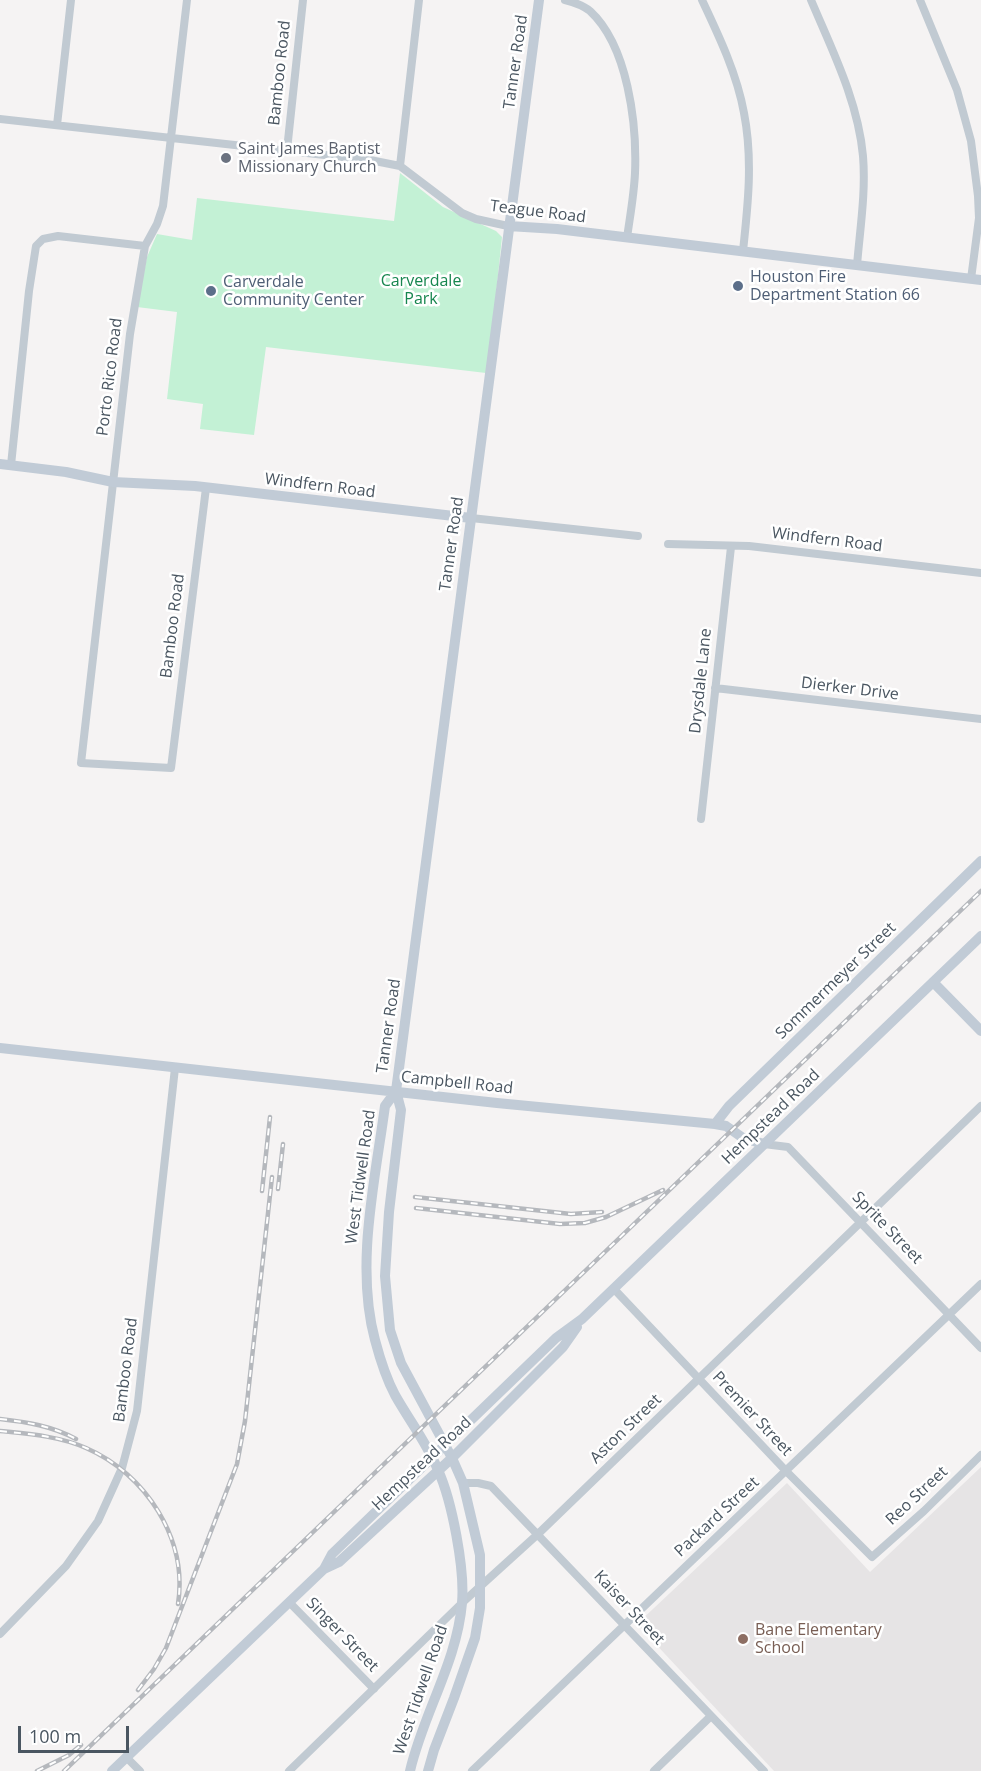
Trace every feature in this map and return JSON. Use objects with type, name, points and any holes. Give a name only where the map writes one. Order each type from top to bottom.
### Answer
[{"type":"main road","name":"Tanner Road","points":[[396,1091],[539,0]]},
{"type":"main road","name":"Teague Road","points":[[508,226],[557,229],[976,279]]},
{"type":"main road","name":"Windfern Road","points":[[5,465],[66,472],[113,482],[206,488],[471,518]]},
{"type":"main road","name":"Sommermeyer Street","points":[[715,1124],[729,1106],[981,861]]},
{"type":"main road","name":"Hempstead Road","points":[[112,1771],[324,1569],[339,1562],[432,1458],[533,1369],[562,1347],[582,1319],[981,936]]},
{"type":"main road","points":[[933,982],[981,1031]]},
{"type":"main road","name":"Campbell Road","points":[[0,1048],[715,1124],[726,1126],[743,1138],[764,1144]]},
{"type":"main road","name":"West Tidwell Road","points":[[396,1091],[385,1106],[371,1211],[365,1261],[369,1310],[374,1338],[392,1389],[439,1470],[460,1558],[462,1602],[456,1641],[418,1742],[410,1771]]},
{"type":"main road","name":"West Tidwell Road","points":[[396,1091],[401,1110],[389,1212],[385,1276],[390,1330],[401,1363],[446,1446],[463,1483],[480,1555],[480,1608],[475,1638],[428,1771]]},
{"type":"main road","points":[[371,1211],[389,1212]]},
{"type":"main road","name":"Hempstead Road","points":[[363,1533],[452,1458],[533,1369]]},
{"type":"main road","points":[[438,1692],[454,1698]]},
{"type":"street","points":[[57,125],[71,0]]},
{"type":"street","name":"Porto Rico Road","points":[[171,768],[81,763],[130,334],[145,246],[157,224],[163,206],[187,0]]},
{"type":"street","name":"Bamboo Road","points":[[287,150],[303,0]]},
{"type":"street","points":[[400,166],[418,0]]},
{"type":"street","points":[[565,0],[589,10],[614,45],[620,61],[632,120],[635,172],[627,238]]},
{"type":"street","points":[[702,0],[727,57],[744,112],[749,196],[743,252]]},
{"type":"street","points":[[811,0],[845,82],[858,127],[864,181],[857,265]]},
{"type":"street","points":[[920,0],[957,90],[971,141],[979,218],[976,279]]},
{"type":"street","name":"Teague Road","points":[[0,119],[287,150],[400,166],[462,213],[476,219],[508,226]]},
{"type":"street","points":[[5,465],[36,246],[43,239],[50,237],[145,246]]},
{"type":"street","name":"Bamboo Road","points":[[171,768],[206,488]]},
{"type":"street","name":"Windfern Road","points":[[471,518],[638,536]]},
{"type":"street","name":"Windfern Road","points":[[668,544],[749,546],[981,573]]},
{"type":"street","name":"Drysdale Lane","points":[[701,819],[731,547]]},
{"type":"street","name":"Dierker Drive","points":[[716,688],[981,719]]},
{"type":"street","name":"Bamboo Road","points":[[0,1634],[66,1566],[98,1521],[122,1468],[137,1411],[175,1068]]},
{"type":"street","name":"Aston Street","points":[[289,1771],[462,1602],[538,1534],[981,1106]]},
{"type":"street","name":"Sprite Street","points":[[764,1144],[788,1147],[981,1348]]},
{"type":"street","name":"Packard Street","points":[[472,1771],[981,1284]]},
{"type":"street","name":"Premier Street","points":[[614,1289],[787,1472],[872,1557]]},
{"type":"street","name":"Reo Street","points":[[872,1557],[924,1511],[981,1455]]},
{"type":"street","name":"Kaiser Street","points":[[463,1483],[491,1486],[764,1771]]},
{"type":"street","name":"Singer Street","points":[[289,1602],[374,1689]]},
{"type":"street","points":[[654,1771],[711,1716]]},
{"type":"street","points":[[126,1757],[140,1771]]},
{"type":"shaded area","points":[[981,1467],[981,1771],[774,1771],[637,1624],[787,1483],[870,1572]]},
{"type":"green space","name":"Carverdale Park","points":[[400,173],[443,207],[496,231],[502,237],[486,373],[266,347],[254,435],[200,429],[203,404],[167,399],[177,312],[137,307],[147,257],[157,234],[192,240],[197,198],[394,221]]},
{"type":"railway","points":[[64,1771],[981,891]]},
{"type":"railway","points":[[262,1191],[270,1117]]},
{"type":"railway","points":[[278,1189],[283,1144]]},
{"type":"railway","points":[[138,1690],[166,1648],[237,1464],[245,1421],[272,1177]]},
{"type":"railway","points":[[416,1208],[560,1224],[585,1223],[606,1217],[663,1190]]},
{"type":"railway","points":[[415,1197],[571,1214],[602,1212]]},
{"type":"railway","points":[[0,1419],[39,1425],[76,1439]]},
{"type":"railway","points":[[0,1431],[44,1436],[76,1444],[108,1460],[127,1474],[158,1511],[169,1533],[176,1556],[179,1580],[178,1604]]},
{"type":"railway","points":[[37,1771],[69,1755],[81,1745]]},
{"type":"place","name":"Saint James Baptist Missionary Church","points":[[226,158]]},
{"type":"place","name":"Houston Fire Department Station 66","points":[[738,286]]},
{"type":"place","name":"Carverdale Community Center","points":[[211,291]]},
{"type":"place","name":"Bane Elementary School","points":[[743,1639]]}]
